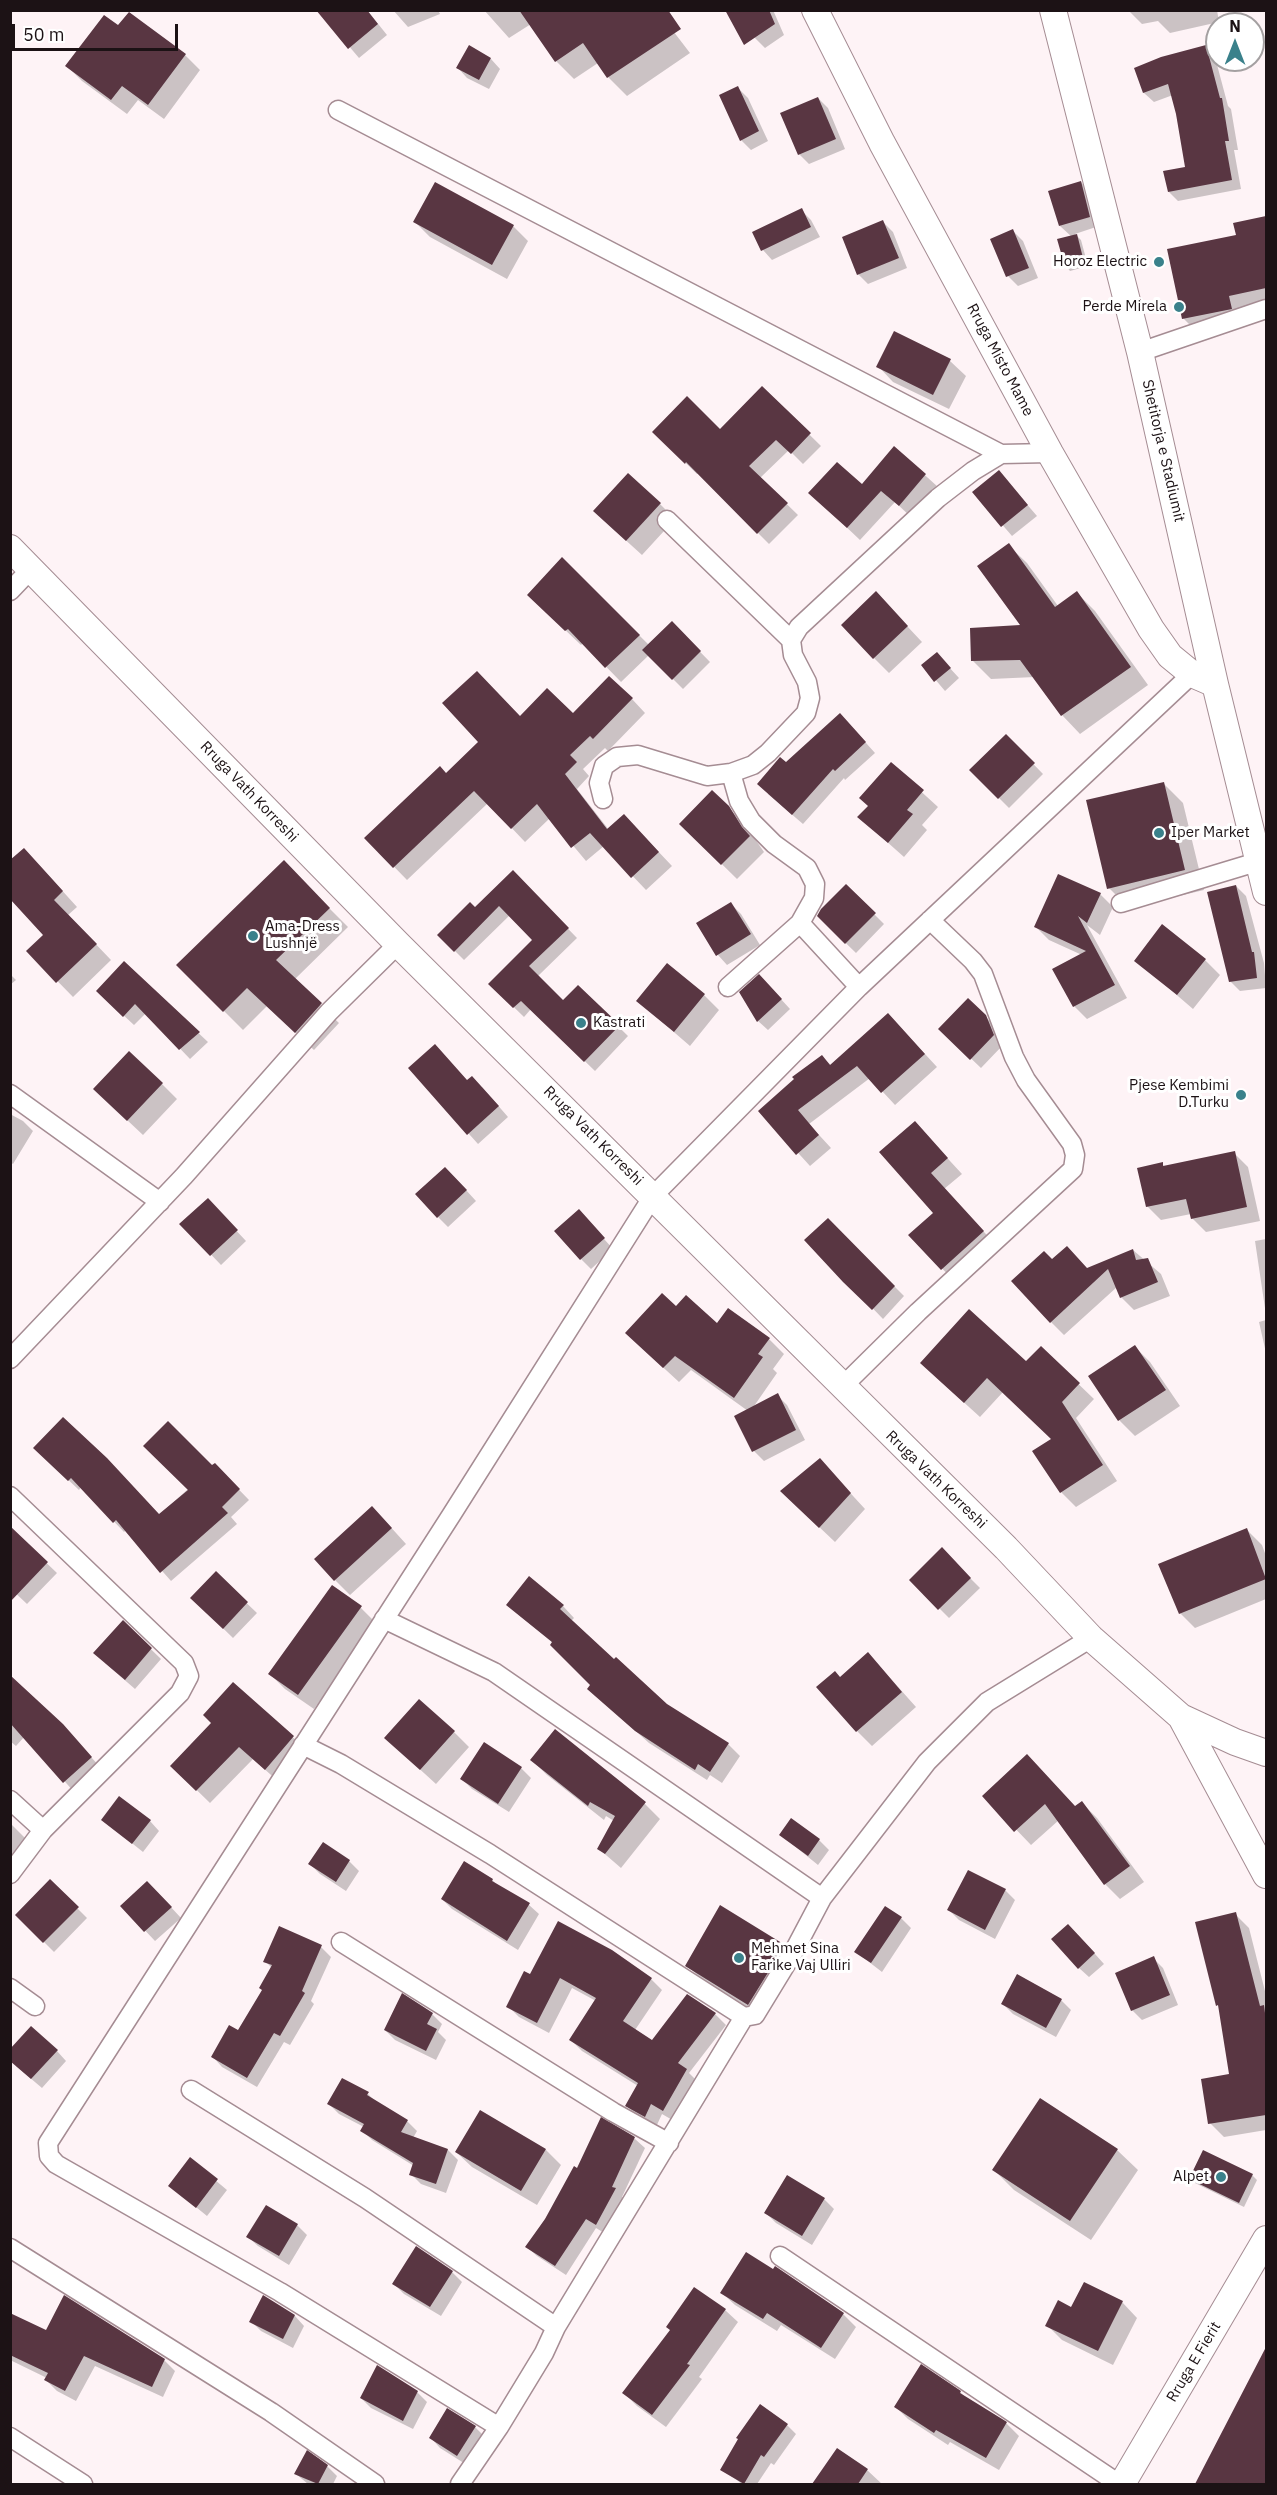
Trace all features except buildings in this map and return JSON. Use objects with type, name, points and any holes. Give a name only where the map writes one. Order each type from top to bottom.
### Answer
[{"type":"main road","name":"Rruga Misto Mame","points":[[815,10],[882,143],[1050,453],[1151,629],[1170,656],[1192,674],[1215,684]]},
{"type":"main road","name":"Shetitorja e Stadiumit","points":[[1053,10],[1140,352],[1215,684],[1266,892]]},
{"type":"main road","name":"Rruga Vath Korreshi","points":[[10,548],[398,944],[1006,1548],[1091,1638],[1181,1717],[1235,1742],[1266,1753]]},
{"type":"main road","name":"Rruga Vath Korreshi","points":[[1181,1717],[1266,1875]]},
{"type":"main road","name":"Rruga E Fierit","points":[[1120,2484],[1266,2239]]},
{"type":"street","points":[[338,110],[1001,454],[1050,453]]},
{"type":"street","points":[[1140,352],[1266,309]]},
{"type":"street","points":[[603,798],[599,783],[604,766],[617,756],[638,755],[707,776],[731,773],[753,765],[768,753],[806,713],[810,698],[807,682],[793,655],[791,640],[798,627],[939,498],[973,471],[1001,454]]},
{"type":"street","points":[[667,520],[791,640]]},
{"type":"street","points":[[10,591],[31,569]]},
{"type":"street","points":[[499,2427],[280,2292],[56,2164],[49,2156],[48,2143],[653,1196],[859,987],[1192,674]]},
{"type":"street","points":[[728,987],[800,923],[814,898],[815,884],[807,868],[774,844],[751,821],[739,801],[731,773]]},
{"type":"street","points":[[1121,903],[1260,861]]},
{"type":"street","points":[[842,1387],[918,1312],[1073,1169],[1075,1155],[1072,1144],[1026,1080],[1014,1058],[984,974],[930,920]]},
{"type":"street","points":[[800,923],[859,987]]},
{"type":"street","points":[[10,1359],[160,1202],[329,1012],[398,944]]},
{"type":"street","points":[[10,1094],[160,1202]]},
{"type":"street","points":[[10,1496],[184,1663],[189,1676],[180,1693],[43,1830],[10,1874]]},
{"type":"street","points":[[384,1619],[494,1672],[822,1898]]},
{"type":"street","points":[[303,1745],[341,1764],[490,1854],[744,2017],[755,2015],[794,1951],[822,1898],[927,1762],[987,1702],[1091,1638]]},
{"type":"street","points":[[10,1800],[43,1830]]},
{"type":"street","points":[[341,1942],[613,2112],[669,2143]]},
{"type":"street","points":[[10,1988],[35,2006]]},
{"type":"street","points":[[460,2484],[499,2427],[544,2353],[556,2327],[744,2017]]},
{"type":"street","points":[[191,2090],[365,2198],[556,2327]]},
{"type":"street","points":[[10,2248],[271,2412],[375,2484]]},
{"type":"street","points":[[780,2256],[1120,2484]]},
{"type":"street","points":[[10,2437],[83,2484]]},
{"type":"place","name":"Horoz Electric","points":[[1159,262]]},
{"type":"place","name":"Perde Mirela","points":[[1179,307]]},
{"type":"place","name":"Iper Market","points":[[1159,833]]},
{"type":"place","name":"Ama-Dress Lushnjë","points":[[253,936]]},
{"type":"place","name":"Kastrati","points":[[581,1023]]},
{"type":"place","name":"Pjese Kembimi D.Turku","points":[[1241,1095]]},
{"type":"place","name":"Mehmet Sina Farike Vaj Ulliri","points":[[739,1958]]},
{"type":"place","name":"Alpet","points":[[1221,2177]]}]
